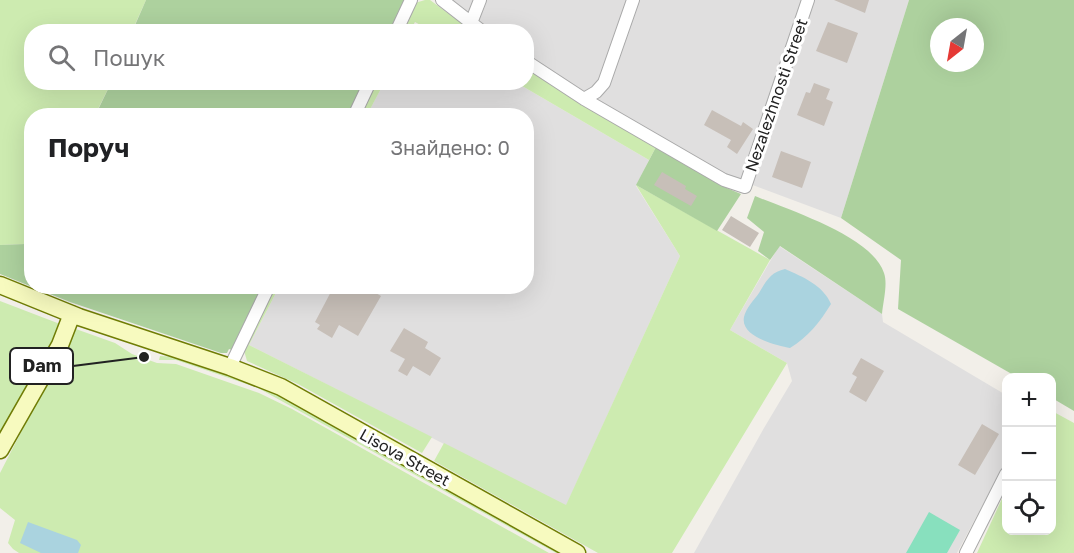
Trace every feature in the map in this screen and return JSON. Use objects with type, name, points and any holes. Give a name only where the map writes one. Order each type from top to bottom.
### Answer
[{"type":"street","points":[[400,24],[411,0]]},
{"type":"street","points":[[442,0],[471,23],[480,0]]},
{"type":"street","points":[[584,99],[596,92],[604,83],[633,0]]},
{"type":"street","name":"Nezalezhnosti Street","points":[[534,66],[584,99],[724,180],[745,187],[808,0]]},
{"type":"street","points":[[358,108],[366,90]]},
{"type":"street","name":"Lisova Street","points":[[0,285],[72,314],[230,367],[281,387],[577,553]]},
{"type":"street","points":[[230,367],[265,294]]},
{"type":"street","points":[[0,450],[60,345],[72,314]]},
{"type":"street","points":[[966,553],[1002,481]]},
{"type":"shaded area","points":[[453,0],[909,0],[841,218],[726,175],[587,95],[534,59],[534,24],[484,24]]},
{"type":"shaded area","points":[[380,90],[529,90],[649,160],[636,186],[680,256],[566,506],[249,345],[275,294],[534,294],[534,108],[371,108]]},
{"type":"shaded area","points":[[779,246],[882,314],[883,322],[1002,393],[1002,469],[957,553],[694,553],[792,381],[787,363],[730,330]]},
{"type":"green space","points":[[0,0],[146,0],[135,24],[24,24],[24,90],[108,90],[98,108],[24,108],[24,244],[0,245]]},
{"type":"green space","points":[[146,0],[407,0],[395,24],[136,24]]},
{"type":"green space","points":[[430,0],[463,24],[419,24],[415,22],[405,24],[415,3]]},
{"type":"green space","points":[[909,0],[1074,0],[1074,411],[1056,400],[1056,373],[1010,373],[898,309],[901,260],[841,218]]},
{"type":"green space","points":[[534,73],[581,104],[656,147],[649,160],[529,90],[534,90]]},
{"type":"green space","points":[[108,90],[362,90],[354,108],[99,108]]},
{"type":"green space","points":[[372,90],[380,90],[371,108],[363,108]]},
{"type":"green space","points":[[656,147],[722,186],[741,194],[717,231],[636,185]]},
{"type":"green space","points":[[636,185],[770,260],[730,330],[787,363],[672,553],[598,553],[434,461],[444,443],[566,505],[680,256]]},
{"type":"green space","points":[[755,196],[827,226],[863,247],[876,260],[884,273],[882,314],[780,246],[770,260],[758,251],[764,232],[747,218]]},
{"type":"green space","points":[[24,244],[24,284],[0,274],[0,245]]},
{"type":"green space","points":[[50,294],[260,294],[232,350],[229,349],[227,353],[221,353]]},
{"type":"green space","points":[[270,294],[275,294],[249,345],[432,437],[422,453],[298,384],[247,361],[243,347]]},
{"type":"green space","points":[[0,301],[60,324],[54,344],[0,436]]},
{"type":"green space","points":[[73,328],[115,343],[132,354],[157,363],[176,364],[259,393],[292,409],[549,553],[19,553],[8,543],[15,520],[0,508],[0,473]]},
{"type":"green space","points":[[160,356],[178,357],[270,389],[564,553],[556,553],[258,388],[176,360],[159,360]]},
{"type":"green space","points":[[1056,413],[1074,423],[1074,553],[977,553],[1002,499],[1002,535],[1056,535]]},
{"type":"green space","points":[[929,512],[960,530],[947,553],[906,553]]},
{"type":"water","points":[[785,269],[818,287],[831,304],[813,329],[790,348],[760,339],[753,335],[744,324],[746,310],[767,281],[776,272]]},
{"type":"water","points":[[28,522],[77,540],[81,545],[78,553],[41,553],[20,543]]},
{"type":"building","points":[[834,0],[869,0],[865,13]]},
{"type":"building","points":[[828,22],[858,33],[847,63],[816,51]]},
{"type":"building","points":[[814,83],[830,89],[826,99],[833,102],[824,126],[797,115],[806,92],[810,93]]},
{"type":"building","points":[[712,110],[741,126],[743,122],[753,129],[737,154],[727,147],[731,140],[704,125]]},
{"type":"building","points":[[781,151],[811,162],[802,188],[772,177]]},
{"type":"building","points":[[662,172],[686,186],[685,189],[697,196],[691,206],[654,185]]},
{"type":"building","points":[[731,216],[759,233],[750,247],[722,230]]},
{"type":"building","points":[[330,294],[378,294],[381,296],[358,336],[339,325],[332,338],[317,329],[320,325],[315,322]]},
{"type":"building","points":[[404,328],[428,342],[425,348],[441,358],[430,376],[413,366],[407,376],[398,371],[405,359],[390,351]]},
{"type":"building","points":[[861,358],[884,371],[866,402],[849,392],[857,377],[852,374]]},
{"type":"building","points":[[982,424],[999,434],[975,475],[958,465]]},
{"type":"place","name":"Dam","points":[[144,357]]}]
